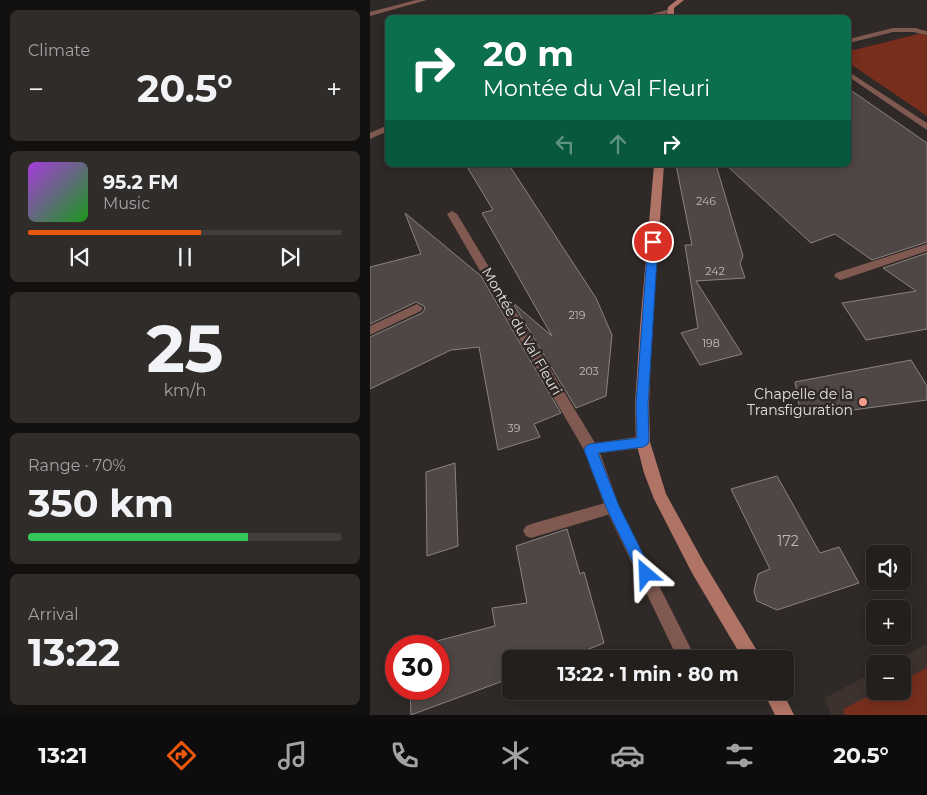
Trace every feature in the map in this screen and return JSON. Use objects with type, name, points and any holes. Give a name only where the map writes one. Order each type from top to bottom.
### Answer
[{"type":"street","points":[[370,14],[424,0]]},
{"type":"street","points":[[670,14],[674,4],[681,0]]},
{"type":"street","points":[[851,41],[894,30],[916,30],[927,33]]},
{"type":"street","points":[[851,75],[927,127]]},
{"type":"street","points":[[370,136],[385,129]]},
{"type":"street","points":[[659,167],[646,327],[642,405],[643,442],[651,473],[660,495],[698,568],[748,650]]},
{"type":"street","name":"Montée du Val Fleuri","points":[[452,214],[590,450],[612,507],[684,650]]},
{"type":"street","points":[[840,276],[927,247]]},
{"type":"street","points":[[370,331],[417,308]]},
{"type":"street","points":[[590,450],[643,442]]},
{"type":"street","points":[[531,531],[612,507]]},
{"type":"street","points":[[777,700],[785,715]]},
{"type":"shaded area","points":[[922,33],[927,36],[927,116],[851,64],[851,49]]},
{"type":"shaded area","points":[[927,644],[927,715],[831,715],[825,698],[866,676],[866,700],[911,700],[911,655],[907,655]]},
{"type":"shaded area","points":[[927,668],[927,715],[845,715],[843,709],[866,698],[866,700],[911,700],[911,676]]},
{"type":"building","points":[[851,90],[927,143],[927,242],[872,260],[835,234],[811,243],[728,167],[851,167]]},
{"type":"building","points":[[467,167],[510,167],[596,298],[612,335],[606,396],[576,408],[512,302],[552,336],[482,213],[493,210]]},
{"type":"building","points":[[676,167],[717,167],[743,256],[740,263],[745,278],[696,281],[742,354],[700,365],[681,333],[698,328],[685,245],[692,245]]},
{"type":"building","points":[[405,213],[481,276],[561,413],[534,424],[540,437],[498,450],[479,347],[451,350],[370,389],[370,337],[422,313],[425,309],[424,306],[416,302],[370,324],[370,267],[421,254]]},
{"type":"building","points":[[927,253],[927,329],[866,340],[842,303],[916,291],[883,268]]},
{"type":"building","name":"Chapelle de la Transfiguration","points":[[911,360],[927,386],[927,400],[801,417],[795,382]]},
{"type":"building","points":[[455,463],[458,546],[427,556],[426,472]]},
{"type":"building","points":[[777,476],[820,553],[839,547],[859,583],[777,610],[757,601],[754,591],[758,574],[770,569],[731,489]]},
{"type":"building","points":[[567,529],[580,574],[584,572],[604,643],[586,650],[502,650],[502,681],[411,715],[410,700],[450,700],[450,638],[495,626],[492,608],[527,603],[516,546]]},
{"type":"place","name":"Chapelle de la Transfiguration","points":[[863,402]]},
{"type":"route","points":[[646,574],[612,507],[590,450],[643,442],[642,405],[653,242]]}]
